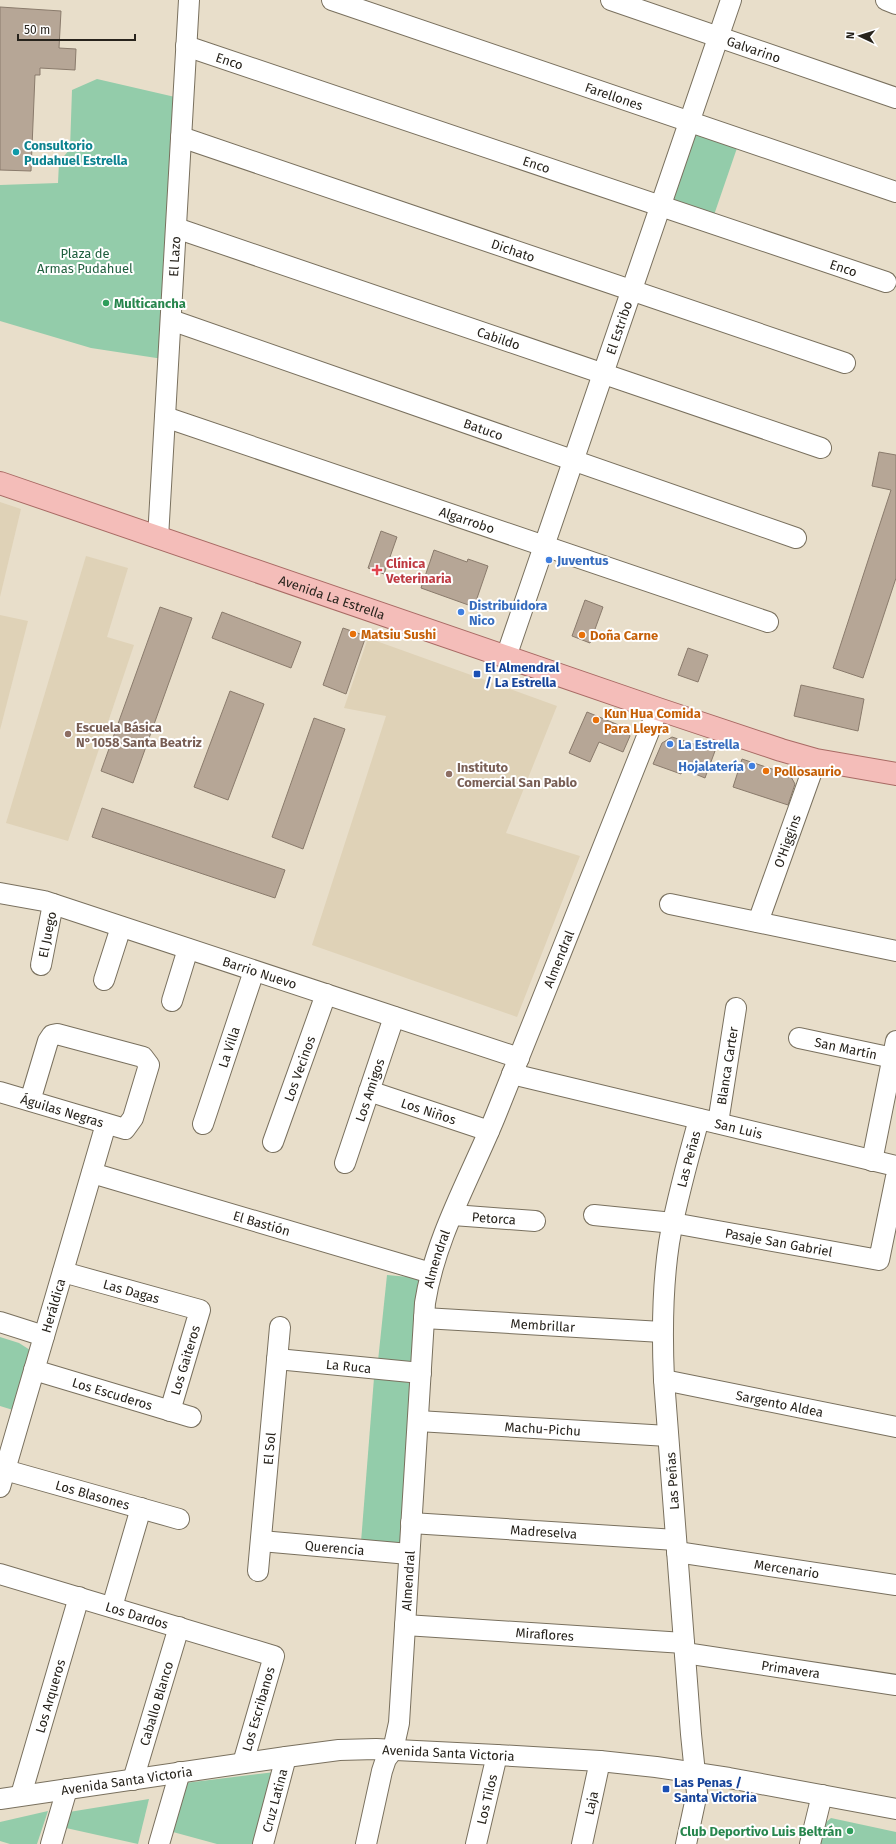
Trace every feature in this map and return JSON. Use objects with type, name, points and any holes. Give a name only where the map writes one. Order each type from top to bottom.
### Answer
[{"type":"main road","name":"Avenida La Estrella","points":[[0,483],[658,709],[816,760],[896,774]]},
{"type":"street","name":"El Lazo","points":[[158,538],[189,0]]},
{"type":"street","name":"Farellones","points":[[332,0],[896,192]]},
{"type":"street","name":"Galvarino","points":[[611,0],[896,98]]},
{"type":"street","name":"El Estribo","points":[[506,657],[731,0]]},
{"type":"street","points":[[886,0],[896,4]]},
{"type":"street","name":"Enco","points":[[186,46],[886,282]]},
{"type":"street","name":"Dichato","points":[[181,137],[845,363]]},
{"type":"street","name":"Cabildo","points":[[176,228],[821,448]]},
{"type":"street","name":"Batuco","points":[[171,320],[796,538]]},
{"type":"street","name":"Algarrobo","points":[[165,417],[768,622]]},
{"type":"street","name":"Almendral","points":[[366,1844],[382,1771],[386,1759],[393,1750],[399,1723],[424,1318],[431,1273],[453,1215],[489,1131],[658,709]]},
{"type":"street","name":"O'Higgins","points":[[758,922],[816,760]]},
{"type":"street","name":"Barrio Nuevo","points":[[0,893],[34,898],[326,994],[394,1017],[515,1066]]},
{"type":"street","name":"El Juego","points":[[41,965],[53,904]]},
{"type":"street","points":[[670,904],[896,951]]},
{"type":"street","points":[[104,980],[122,927]]},
{"type":"street","points":[[172,1001],[188,949]]},
{"type":"street","name":"La Villa","points":[[203,1124],[254,971]]},
{"type":"street","name":"Los Vecinos","points":[[273,1142],[326,994]]},
{"type":"street","name":"Blanca Carter","points":[[718,1123],[736,1008]]},
{"type":"street","name":"Los Amigos","points":[[345,1163],[394,1017]]},
{"type":"street","name":"Heráldica","points":[[3,1478],[92,1173],[116,1127],[133,1118],[148,1068],[147,1061],[143,1057],[61,1034],[52,1035],[48,1041],[30,1101]]},
{"type":"street","name":"San Martín","points":[[799,1038],[894,1049],[872,1161]]},
{"type":"street","name":"San Luis","points":[[515,1066],[699,1119],[896,1166]]},
{"type":"street","name":"Los Niños","points":[[370,1090],[489,1131]]},
{"type":"street","name":"Águilas Negras","points":[[0,1092],[116,1127]]},
{"type":"street","name":"Las Peñas","points":[[686,1844],[697,1793],[684,1648],[664,1380],[662,1332],[666,1270],[673,1223],[699,1119]]},
{"type":"street","name":"El Bastión","points":[[92,1173],[431,1273]]},
{"type":"street","name":"Pasaje San Gabriel","points":[[594,1215],[673,1223],[879,1260],[896,1177]]},
{"type":"street","name":"Petorca","points":[[453,1215],[535,1221]]},
{"type":"street","name":"Las Dagas","points":[[63,1272],[200,1310]]},
{"type":"street","name":"Los Gaiteros","points":[[170,1411],[200,1310]]},
{"type":"street","name":"Membrillar","points":[[424,1318],[662,1332]]},
{"type":"street","points":[[0,1322],[44,1336]]},
{"type":"street","name":"El Sol","points":[[258,1571],[280,1327]]},
{"type":"street","name":"La Ruca","points":[[277,1359],[421,1373]]},
{"type":"street","name":"Los Escuderos","points":[[34,1370],[191,1417]]},
{"type":"street","name":"Sargento Aldea","points":[[664,1380],[896,1427]]},
{"type":"street","name":"Machu-Pichu","points":[[418,1421],[668,1436]]},
{"type":"street","name":"Los Blasones","points":[[3,1478],[141,1508],[179,1519]]},
{"type":"street","points":[[112,1607],[141,1508]]},
{"type":"street","name":"Madreselva","points":[[411,1523],[677,1546]]},
{"type":"street","name":"Querencia","points":[[260,1541],[409,1554]]},
{"type":"street","name":"Mercenario","points":[[677,1546],[896,1585]]},
{"type":"street","name":"Los Dardos","points":[[0,1574],[274,1656]]},
{"type":"street","name":"Los Arqueros","points":[[21,1795],[79,1597]]},
{"type":"street","name":"Miraflores","points":[[404,1625],[684,1648]]},
{"type":"street","name":"Caballo Blanco","points":[[133,1780],[179,1627]]},
{"type":"street","name":"Primavera","points":[[684,1648],[896,1685]]},
{"type":"street","name":"Los Escribanos","points":[[243,1763],[274,1656]]},
{"type":"street","name":"Avenida Santa Victoria","points":[[0,1798],[339,1750],[393,1750],[497,1754],[600,1761],[694,1772],[896,1808]]},
{"type":"street","name":"Los Tilos","points":[[476,1844],[497,1754]]},
{"type":"street","name":"Cruz Latina","points":[[262,1844],[286,1757]]},
{"type":"street","name":"Laja","points":[[582,1844],[600,1761]]},
{"type":"street","points":[[159,1844],[180,1772]]},
{"type":"street","points":[[51,1844],[67,1789]]},
{"type":"street","points":[[810,1844],[822,1795]]},
{"type":"shaded area","points":[[0,502],[21,509],[0,597]]},
{"type":"shaded area","name":"Escuela Básica N°1058 Santa Beatriz","points":[[86,556],[128,568],[107,637],[134,645],[68,841],[6,823]]},
{"type":"shaded area","points":[[0,615],[28,621],[0,730]]},
{"type":"shaded area","name":"Instituto Comercial San Pablo","points":[[368,638],[557,706],[506,833],[580,856],[517,1017],[312,945],[386,716],[344,708]]},
{"type":"green space","name":"Plaza de Armas Pudahuel","points":[[97,79],[175,97],[163,359],[91,348],[0,321],[0,185],[58,183],[59,162],[70,149],[72,90]]},
{"type":"green space","points":[[696,133],[737,148],[714,215],[673,200]]},
{"type":"green space","points":[[387,1275],[420,1278],[411,1365],[378,1361]]},
{"type":"green space","points":[[0,1337],[19,1343],[30,1350],[13,1410],[0,1406]]},
{"type":"green space","points":[[374,1378],[412,1383],[400,1543],[361,1542]]},
{"type":"green space","points":[[275,1772],[254,1844],[217,1844],[173,1832],[185,1783]]},
{"type":"green space","points":[[149,1799],[138,1844],[66,1828],[69,1812]]},
{"type":"green space","points":[[48,1811],[37,1844],[10,1844],[0,1841],[0,1822]]},
{"type":"green space","points":[[831,1818],[896,1832],[896,1844],[819,1844],[824,1824]]},
{"type":"building","points":[[0,7],[61,11],[59,48],[76,49],[75,70],[40,68],[40,75],[35,75],[31,171],[0,170]]},
{"type":"building","points":[[879,452],[896,455],[896,578],[863,678],[833,668],[891,490],[872,486]]},
{"type":"building","points":[[381,531],[397,537],[384,574],[368,568]]},
{"type":"building","points":[[434,550],[467,562],[468,559],[488,566],[474,607],[421,588]]},
{"type":"building","points":[[585,600],[603,607],[590,643],[572,636]]},
{"type":"building","points":[[160,607],[192,618],[133,783],[101,771]]},
{"type":"building","points":[[222,612],[301,642],[291,668],[212,638]]},
{"type":"building","points":[[343,628],[366,636],[346,694],[323,685]]},
{"type":"building","points":[[688,648],[708,655],[698,682],[678,675]]},
{"type":"building","points":[[801,685],[864,699],[858,731],[794,716]]},
{"type":"building","points":[[230,691],[264,704],[228,800],[194,787]]},
{"type":"building","points":[[587,712],[626,728],[630,736],[623,752],[599,742],[590,762],[569,753]]},
{"type":"building","points":[[314,718],[345,729],[303,849],[272,837]]},
{"type":"building","points":[[672,737],[715,751],[705,778],[683,769],[681,774],[653,764],[662,743]]},
{"type":"building","points":[[742,759],[790,775],[795,784],[788,805],[733,787]]},
{"type":"building","points":[[102,808],[285,870],[275,898],[92,837]]},
{"type":"place","name":"Consultorio Pudahuel Estrella","points":[[16,152]]},
{"type":"place","name":"Multicancha","points":[[106,303]]},
{"type":"place","name":"Juventus","points":[[549,560]]},
{"type":"place","name":"Clínica Veterinaria","points":[[377,570]]},
{"type":"place","name":"Distribuidora Nico","points":[[461,612]]},
{"type":"place","name":"Matsiu Sushi","points":[[353,634]]},
{"type":"place","name":"Doña Carne","points":[[582,635]]},
{"type":"place","name":"El Almendral / La Estrella","points":[[477,674]]},
{"type":"place","name":"Kun Hua Comida Para Lleyra","points":[[596,720]]},
{"type":"place","name":"Escuela Básica N°1058 Santa Beatriz","points":[[68,734]]},
{"type":"place","name":"La Estrella","points":[[670,744]]},
{"type":"place","name":"Hojalatería","points":[[752,766]]},
{"type":"place","name":"Pollosaurio","points":[[766,771]]},
{"type":"place","name":"Instituto Comercial San Pablo","points":[[449,774]]},
{"type":"place","name":"Las Penas / Santa Victoria","points":[[666,1789]]},
{"type":"place","name":"Club Deportivo Luis Beltrán","points":[[850,1831]]}]
